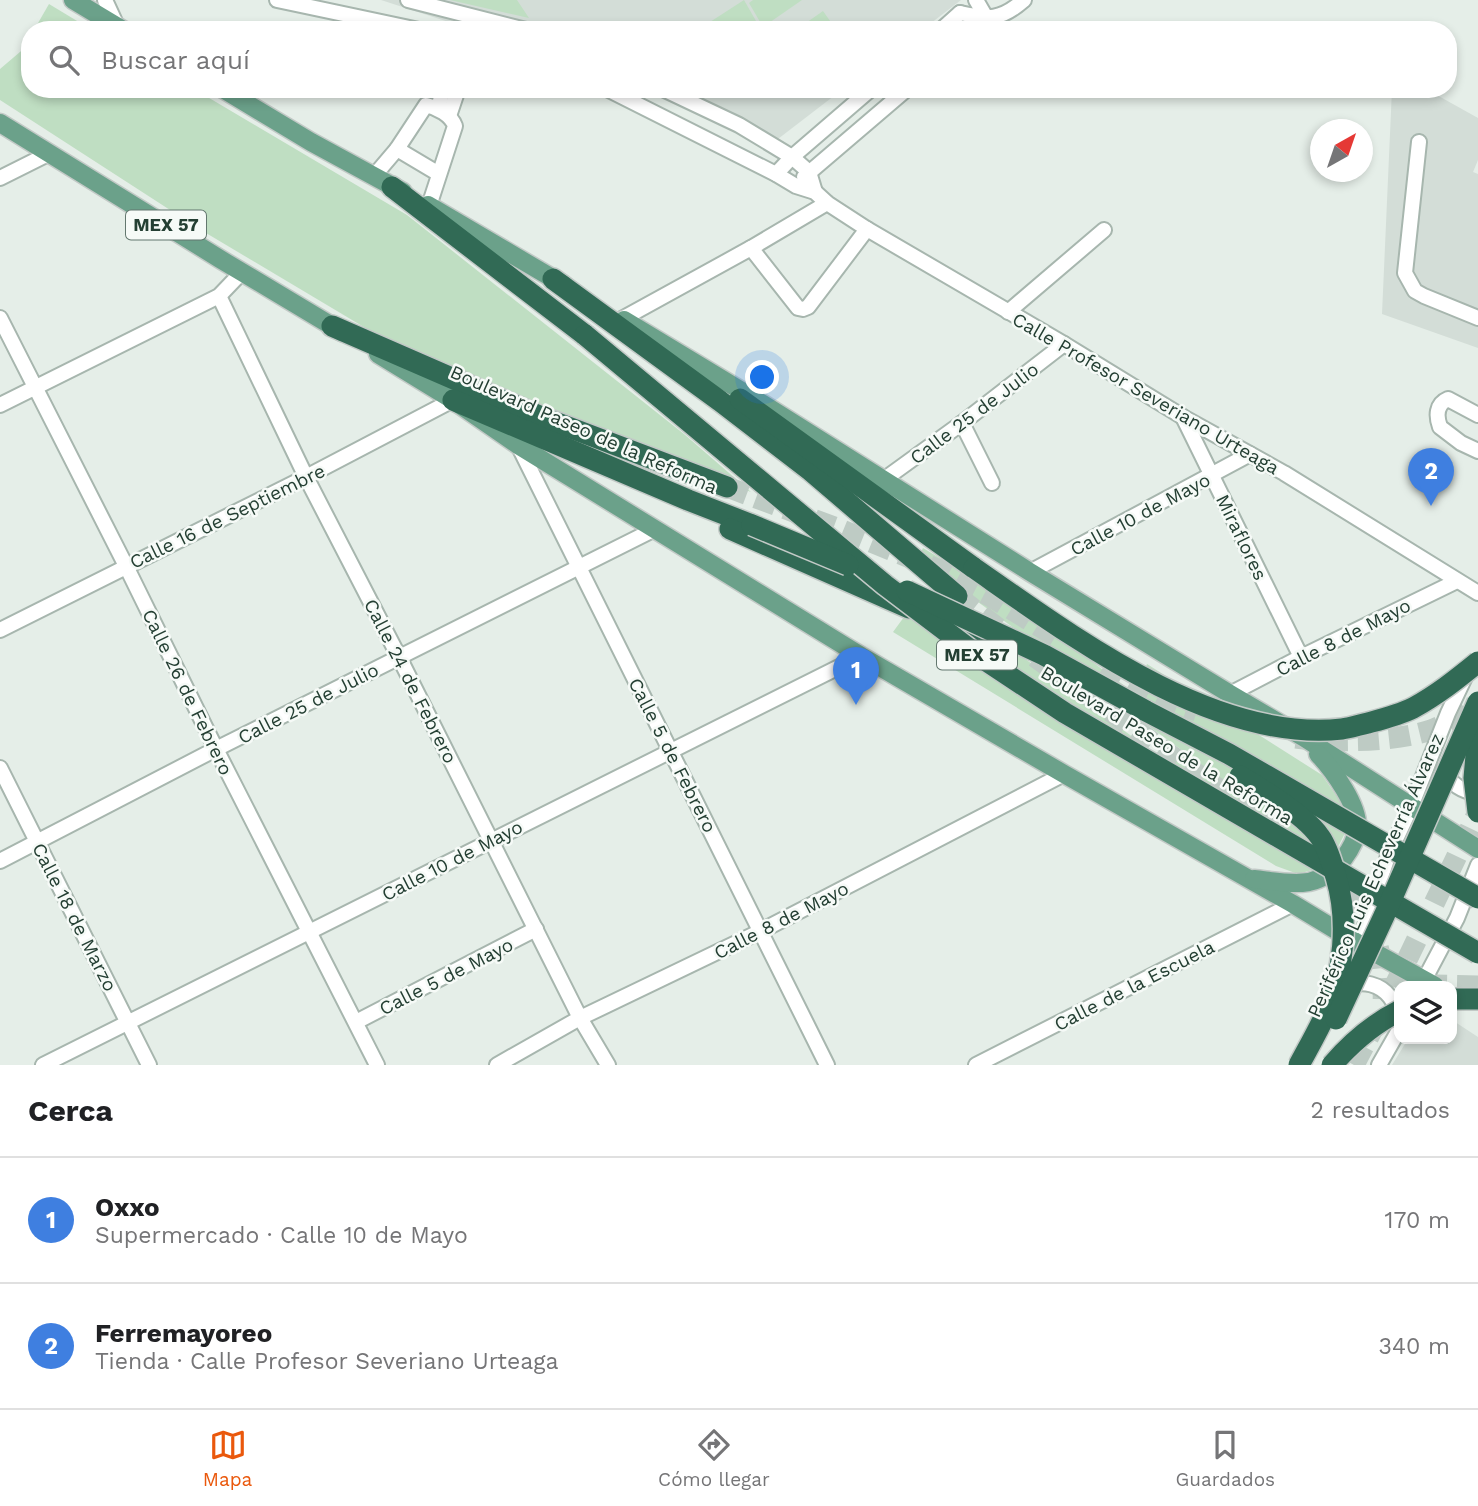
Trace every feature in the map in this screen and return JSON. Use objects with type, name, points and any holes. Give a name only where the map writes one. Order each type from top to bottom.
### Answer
[{"type":"highway","name":"Boulevard Paseo de la Reforma","points":[[383,182],[585,335],[865,569],[976,654],[1065,713],[1478,953]]},
{"type":"highway","points":[[553,279],[811,471],[957,596]]},
{"type":"highway","points":[[332,326],[539,416],[727,487]]},
{"type":"highway","points":[[676,353],[974,568],[1117,663],[1186,698],[1255,723],[1289,729],[1343,729],[1411,709],[1443,690],[1478,662]]},
{"type":"highway","name":"Boulevard Paseo de la Reforma","points":[[453,400],[816,551],[1044,654],[1229,754],[1478,898]]},
{"type":"highway","points":[[688,500],[721,524],[1070,679],[1252,783],[1278,800],[1320,836],[1341,896],[1342,956],[1326,1013],[1299,1065]]},
{"type":"highway","name":"Periférico Luis Echeverría Álvarez","points":[[1311,1065],[1343,1004],[1478,702]]},
{"type":"highway","points":[[1478,733],[1474,778],[1478,812]]},
{"type":"highway","points":[[1457,997],[1478,999]]},
{"type":"highway","points":[[1332,1065],[1360,1036],[1394,1014]]},
{"type":"main road","points":[[73,0],[108,21]]},
{"type":"main road","name":"Boulevard Paseo de la Reforma","points":[[238,98],[310,142],[429,206],[622,319],[1030,572],[1303,737]]},
{"type":"main road","name":"Boulevard Paseo de la Reforma","points":[[0,123],[453,400]]},
{"type":"main road","points":[[453,400],[518,445],[861,656],[1422,981]]},
{"type":"main road","points":[[1248,878],[1309,881],[1338,866],[1350,850],[1358,827],[1347,793],[1331,768],[1303,737]]},
{"type":"main road","points":[[1303,737],[1478,849]]},
{"type":"main road","points":[[1457,1000],[1478,1011]]},
{"type":"street","points":[[106,0],[116,21]]},
{"type":"street","points":[[277,0],[307,3],[382,21]]},
{"type":"street","points":[[408,0],[491,21]]},
{"type":"street","points":[[976,0],[986,19]]},
{"type":"street","points":[[947,21],[957,6],[986,19],[998,16],[1024,0]]},
{"type":"street","points":[[443,98],[443,113]]},
{"type":"street","points":[[443,113],[452,98]]},
{"type":"street","name":"Calle Profesor Severiano Urteaga","points":[[625,98],[796,186],[815,192],[867,229],[1065,344],[1183,417],[1284,473],[1478,593]]},
{"type":"street","points":[[682,98],[738,125],[792,157],[809,172],[815,192]]},
{"type":"street","points":[[776,174],[861,98]]},
{"type":"street","points":[[796,186],[896,98]]},
{"type":"street","points":[[383,182],[397,149],[425,105],[429,104],[455,123],[429,206]]},
{"type":"street","points":[[1419,142],[1405,273],[1415,291],[1478,318]]},
{"type":"street","points":[[397,149],[439,174]]},
{"type":"street","points":[[0,178],[50,153]]},
{"type":"street","points":[[622,319],[827,203]]},
{"type":"street","points":[[751,248],[798,307],[803,309],[867,229]]},
{"type":"street","points":[[1007,312],[1104,230]]},
{"type":"street","points":[[0,405],[219,296],[242,272]]},
{"type":"street","name":"Calle 24 de Febrero","points":[[219,296],[306,477],[580,1018],[608,1065]]},
{"type":"street","name":"Calle 26 de Febrero","points":[[0,318],[377,1065]]},
{"type":"street","name":"Calle 25 de Julio","points":[[882,481],[1065,344]]},
{"type":"street","points":[[1478,415],[1448,399],[1442,402],[1437,412],[1440,427],[1461,443],[1478,451]]},
{"type":"street","name":"Calle 16 de Septiembre","points":[[0,630],[306,477],[453,400]]},
{"type":"street","name":"Miraflores","points":[[1183,417],[1300,657]]},
{"type":"street","points":[[961,423],[992,483]]},
{"type":"street","name":"Calle 5 de Febrero","points":[[518,445],[827,1065]]},
{"type":"street","name":"Calle 10 de Mayo","points":[[1030,572],[1250,454]]},
{"type":"street","name":"Calle 25 de Julio","points":[[0,861],[216,749],[655,529]]},
{"type":"street","name":"Calle 8 de Mayo","points":[[1230,694],[1457,581]]},
{"type":"street","points":[[1292,1065],[1335,995],[1359,944],[1380,879],[1437,738],[1478,652]]},
{"type":"street","name":"Calle 10 de Mayo","points":[[43,1065],[861,656]]},
{"type":"street","points":[[1437,738],[1440,760],[1448,779],[1461,789],[1478,794]]},
{"type":"street","name":"Calle 18 de Marzo","points":[[0,768],[149,1065]]},
{"type":"street","name":"Calle 8 de Mayo","points":[[497,1065],[580,1018],[761,932],[1064,775]]},
{"type":"street","points":[[1428,981],[1478,865]]},
{"type":"street","name":"Calle de la Escuela","points":[[976,1065],[1293,904]]},
{"type":"street","name":"Calle 5 de Mayo","points":[[356,1022],[536,929]]},
{"type":"street","points":[[1335,995],[1356,982],[1367,983],[1391,997],[1394,1005]]},
{"type":"street","points":[[1379,1065],[1394,1039]]},
{"type":"shaded area","points":[[381,0],[961,0],[934,21],[446,21]]},
{"type":"shaded area","points":[[665,98],[831,98],[774,142]]},
{"type":"shaded area","points":[[1392,98],[1442,98],[1478,118],[1478,160],[1473,172],[1478,174],[1478,348],[1382,314]]},
{"type":"shaded area","points":[[1457,1023],[1478,1037],[1478,1065],[1392,1065],[1405,1044],[1457,1044]]},
{"type":"green space","points":[[450,0],[517,0],[529,18]]},
{"type":"green space","points":[[744,0],[756,21],[712,21]]},
{"type":"green space","points":[[753,0],[802,0],[772,21],[760,21],[749,3]]},
{"type":"green space","points":[[49,4],[77,21],[39,21]]},
{"type":"green space","points":[[823,11],[830,21],[809,21]]},
{"type":"green space","points":[[21,51],[21,98],[209,98],[407,215],[684,434],[751,492],[542,414],[394,345],[201,230],[0,100],[0,69]]},
{"type":"green space","points":[[923,548],[1002,595],[1137,695],[1147,664],[1322,775],[1340,801],[1346,821],[1344,835],[1336,851],[1312,870],[1298,874],[1276,866],[893,632],[926,587],[1170,764],[1183,751],[919,556]]},
{"type":"tunnel","points":[[727,487],[942,571],[993,598],[1064,642]]},
{"type":"tunnel","points":[[957,596],[999,629]]},
{"type":"tunnel","points":[[1035,657],[1211,784],[1256,811],[1284,832]]},
{"type":"tunnel","points":[[1104,666],[1142,689],[1197,711]]},
{"type":"tunnel","points":[[1296,738],[1364,740],[1417,734],[1443,724],[1478,703]]},
{"type":"tunnel","points":[[1397,981],[1478,812]]},
{"type":"tunnel","points":[[1330,870],[1358,900],[1374,933],[1382,969],[1383,1009]]},
{"type":"tunnel","points":[[1457,986],[1478,986]]},
{"type":"tunnel","points":[[1354,1065],[1375,1025]]},
{"type":"place","name":"Ferremayoreo","points":[[1431,506]]},
{"type":"place","name":"Oxxo","points":[[856,705]]}]
